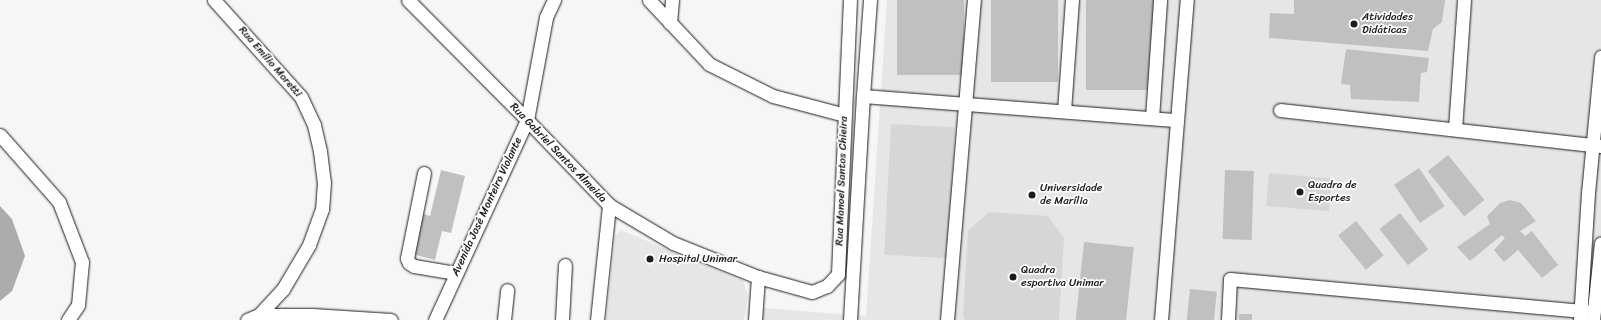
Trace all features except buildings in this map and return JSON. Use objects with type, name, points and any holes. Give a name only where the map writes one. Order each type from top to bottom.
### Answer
[{"type":"street","name":"Rua Emílio Moretti","points":[[214,0],[301,97],[314,125],[320,151],[324,182],[322,208],[309,245],[283,289],[253,317]]},
{"type":"street","name":"Rua Gabriel Santos Almeida","points":[[408,0],[609,205],[673,243],[758,277]]},
{"type":"street","name":"Avenida José Monteiro Violante","points":[[435,320],[527,120],[546,17],[554,0]]},
{"type":"street","points":[[649,0],[709,64],[773,96],[844,115]]},
{"type":"street","points":[[670,23],[672,0]]},
{"type":"street","name":"Rua Manoel Santos Chieira","points":[[758,277],[812,292],[827,286],[838,274],[850,0]]},
{"type":"street","points":[[850,320],[870,0]]},
{"type":"street","points":[[947,320],[974,0]]},
{"type":"street","points":[[1064,111],[1072,0]]},
{"type":"street","points":[[1152,118],[1160,0]]},
{"type":"street","points":[[1161,320],[1187,0]]},
{"type":"street","points":[[1455,130],[1464,0]]},
{"type":"street","points":[[1587,316],[1601,57]]},
{"type":"street","points":[[863,96],[1177,120]]},
{"type":"street","points":[[1280,110],[1597,146]]},
{"type":"street","points":[[0,135],[59,202],[82,262],[78,305],[68,320]]},
{"type":"street","points":[[424,173],[407,258],[409,263],[414,266],[456,273]]},
{"type":"street","points":[[597,320],[609,205]]},
{"type":"street","points":[[1587,316],[1601,243]]},
{"type":"street","points":[[562,320],[565,265]]},
{"type":"street","points":[[755,320],[758,277]]},
{"type":"street","points":[[1228,320],[1230,279],[1587,316]]},
{"type":"street","points":[[504,320],[507,290]]},
{"type":"street","points":[[253,317],[312,315],[391,320]]},
{"type":"shaded area","points":[[887,0],[1601,0],[1601,320],[762,320],[763,308],[866,316]]},
{"type":"shaded area","points":[[891,124],[955,127],[948,258],[884,255]]},
{"type":"shaded area","name":"Quadra de Esportes","points":[[1269,173],[1332,178],[1329,211],[1266,206]]},
{"type":"shaded area","points":[[0,206],[12,219],[25,256],[12,291],[0,301]]},
{"type":"shaded area","name":"Quadra esportiva Unimar","points":[[989,212],[1048,216],[1064,238],[1059,320],[965,320],[963,317],[968,231]]},
{"type":"shaded area","name":"Hospital Unimar","points":[[621,230],[743,281],[748,296],[744,320],[606,320],[615,236]]},
{"type":"place","name":"Atividades Didáticas","points":[[1354,24]]},
{"type":"place","name":"Quadra de Esportes","points":[[1300,192]]},
{"type":"place","name":"Universidade de Marília","points":[[1032,195]]},
{"type":"place","name":"Hospital Unimar","points":[[650,259]]},
{"type":"place","name":"Quadra esportiva Unimar","points":[[1013,277]]}]
